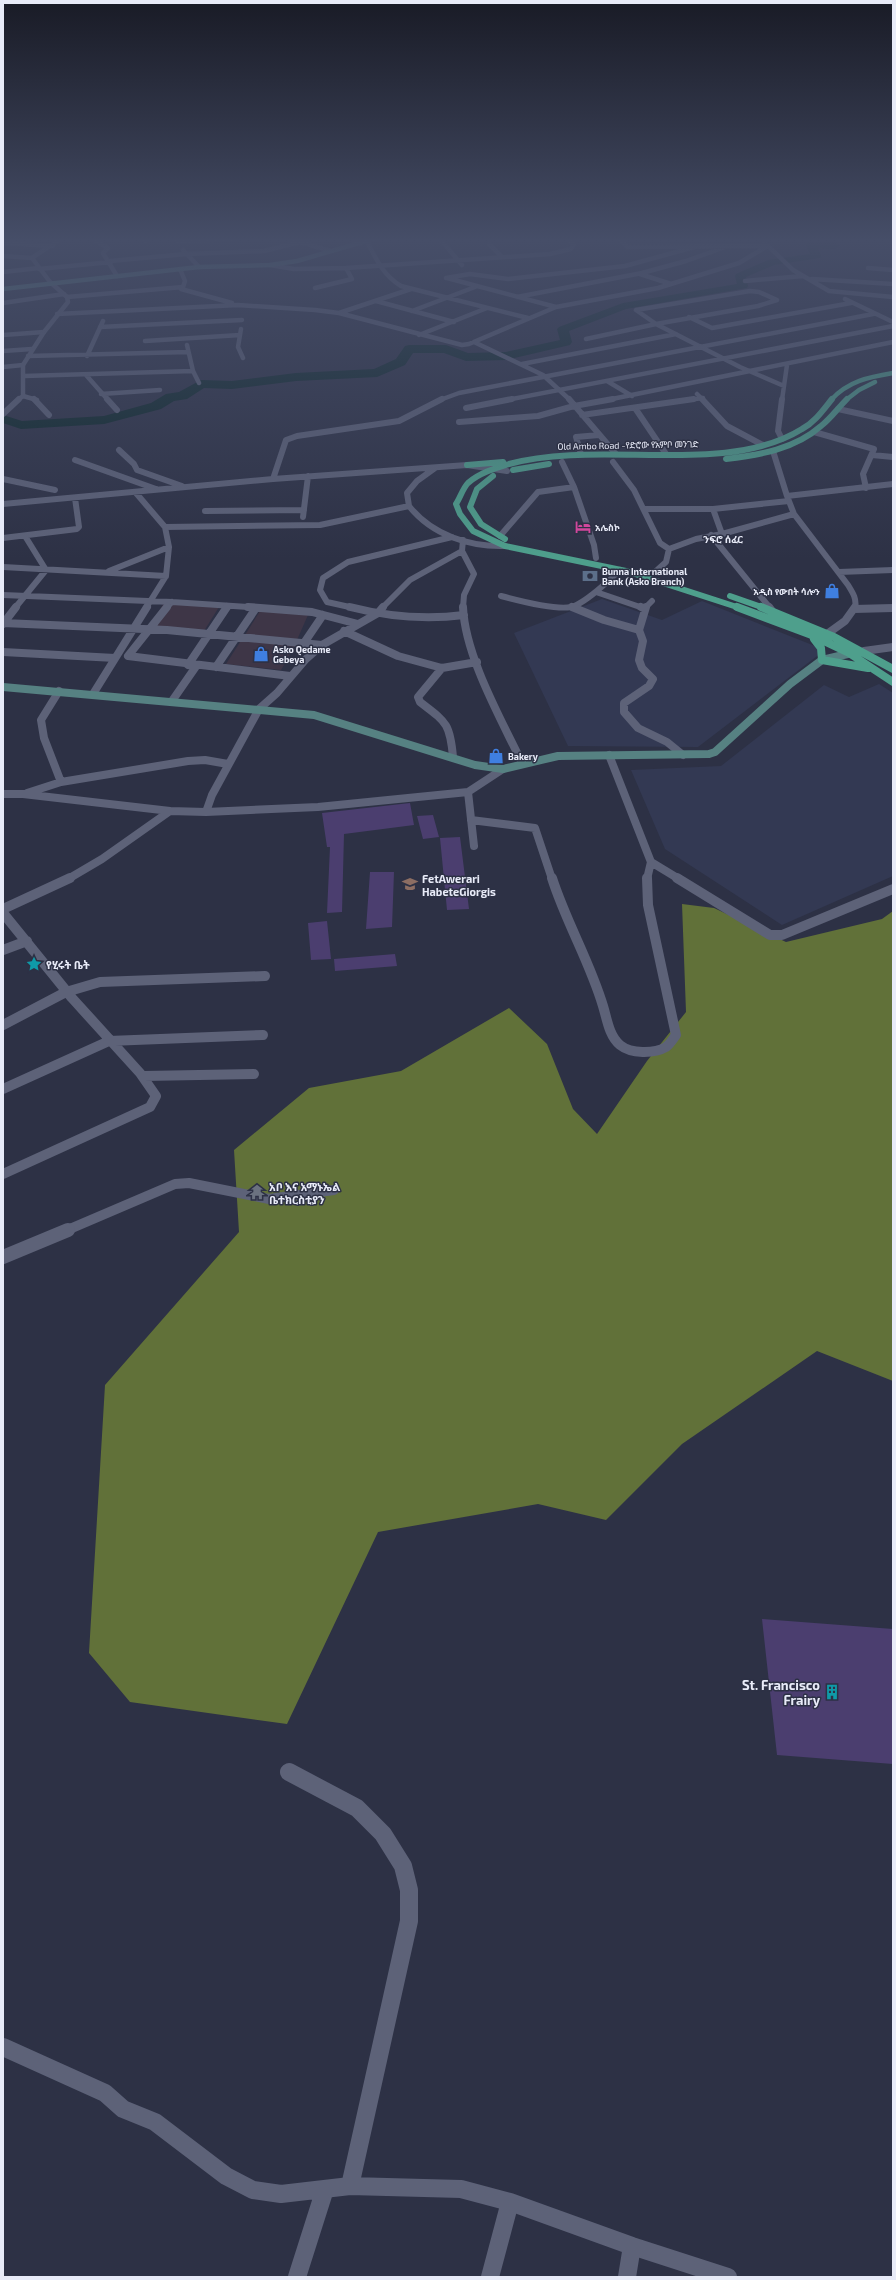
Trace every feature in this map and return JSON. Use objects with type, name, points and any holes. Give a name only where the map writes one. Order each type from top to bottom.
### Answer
[{"type":"main road","name":"Old Ambo Road -የድሮው የአምቦ መንገድ","points":[[662,575],[596,558],[523,546],[500,536],[478,521],[470,507],[472,496],[479,486],[495,472],[516,461],[580,454],[712,453],[763,445],[782,439],[808,425],[847,386],[872,376],[893,373]]},
{"type":"main road","name":"Old Ambo Road -የድሮው የአምቦ መንገድ","points":[[893,378],[871,383],[857,390],[848,396],[838,409],[814,432],[801,440],[773,451],[718,460],[562,462],[507,471],[485,472],[470,481],[462,490],[456,504],[460,514],[474,531],[505,546],[620,570],[714,599],[809,634],[849,653],[893,682]]},
{"type":"main road","points":[[470,481],[463,466],[516,461]]},
{"type":"main road","points":[[717,592],[772,611],[827,634],[864,651],[893,669]]},
{"type":"main road","points":[[809,634],[822,647],[822,660]]},
{"type":"main road","points":[[3,688],[59,691],[259,709],[330,719],[475,765],[503,769],[522,763],[558,756],[683,754],[714,752],[790,684],[822,660],[864,651]]},
{"type":"main road","points":[[822,660],[874,669]]},
{"type":"street","points":[[3,414],[23,396],[23,365],[35,345]]},
{"type":"street","points":[[87,356],[92,345]]},
{"type":"street","points":[[142,354],[144,345]]},
{"type":"street","points":[[188,345],[192,371],[199,383]]},
{"type":"street","points":[[238,345],[243,358]]},
{"type":"street","points":[[481,345],[543,375],[561,390],[598,435],[616,454]]},
{"type":"street","points":[[522,364],[614,345]]},
{"type":"street","points":[[466,408],[791,345]]},
{"type":"street","points":[[845,345],[855,350]]},
{"type":"street","points":[[459,422],[538,416],[574,406],[750,373],[877,345]]},
{"type":"street","points":[[273,479],[286,440],[291,438],[400,421],[415,416],[451,395],[543,375],[699,346],[750,373],[784,386]]},
{"type":"street","points":[[3,351],[32,349]]},
{"type":"street","points":[[28,356],[87,356],[188,352]]},
{"type":"street","points":[[577,352],[584,356]]},
{"type":"street","points":[[590,361],[597,365]]},
{"type":"street","points":[[3,367],[23,365]]},
{"type":"street","points":[[782,439],[778,431],[782,418],[784,386],[789,375],[787,365]]},
{"type":"street","points":[[24,376],[192,371]]},
{"type":"street","points":[[86,375],[101,394],[117,410]]},
{"type":"street","points":[[607,381],[632,396]]},
{"type":"street","points":[[685,385],[703,398],[727,426],[763,445]]},
{"type":"street","points":[[101,394],[160,390]]},
{"type":"street","points":[[23,396],[38,400],[49,415]]},
{"type":"street","points":[[582,416],[703,398]]},
{"type":"street","points":[[635,408],[666,454]]},
{"type":"street","points":[[838,409],[893,421]]},
{"type":"street","points":[[814,432],[872,448],[874,451],[863,474],[866,488]]},
{"type":"street","points":[[580,454],[576,437],[598,435]]},
{"type":"street","points":[[119,450],[134,464],[137,470],[186,488]]},
{"type":"street","points":[[773,451],[794,514],[850,586],[856,601],[854,609],[827,634]]},
{"type":"street","points":[[872,455],[893,457]]},
{"type":"street","points":[[75,460],[160,490]]},
{"type":"street","points":[[562,462],[574,487],[594,545],[596,558]]},
{"type":"street","points":[[613,462],[634,490],[660,543],[669,549]]},
{"type":"street","points":[[463,466],[485,472]]},
{"type":"street","points":[[3,504],[136,493],[308,476],[436,467],[463,466],[495,472]]},
{"type":"street","points":[[436,467],[417,481],[407,493],[409,506],[415,516],[424,523],[452,537],[487,546],[505,546]]},
{"type":"street","points":[[302,525],[308,476]]},
{"type":"street","points":[[3,479],[55,490]]},
{"type":"street","points":[[644,509],[712,509],[893,484]]},
{"type":"street","points":[[500,536],[538,492],[574,487]]},
{"type":"street","points":[[93,694],[166,576],[169,546],[165,527],[136,493]]},
{"type":"street","points":[[3,538],[77,529],[79,527],[75,498]]},
{"type":"street","points":[[165,527],[320,525],[409,506]]},
{"type":"street","points":[[712,509],[722,534]]},
{"type":"street","points":[[205,511],[304,510]]},
{"type":"street","points":[[669,549],[711,535],[722,534],[794,514]]},
{"type":"street","points":[[711,535],[772,611]]},
{"type":"street","points":[[25,536],[46,570]]},
{"type":"street","points":[[452,537],[348,562],[323,578],[320,590],[327,602],[378,614],[424,619],[464,615]]},
{"type":"street","points":[[463,540],[462,552],[474,574],[464,593],[464,615],[477,662],[522,763]]},
{"type":"street","points":[[104,573],[169,546]]},
{"type":"street","points":[[655,572],[666,562],[669,549]]},
{"type":"street","points":[[206,812],[228,764],[259,709],[277,693],[290,676],[322,645],[344,631],[378,614],[410,580],[424,574],[462,552]]},
{"type":"street","points":[[3,567],[166,576]]},
{"type":"street","points":[[3,623],[46,570]]},
{"type":"street","points":[[571,607],[596,592],[620,570]]},
{"type":"street","points":[[839,572],[893,570]]},
{"type":"street","points":[[596,592],[645,609]]},
{"type":"street","points":[[3,594],[172,602],[256,608],[323,615],[358,624]]},
{"type":"street","points":[[501,596],[532,604],[571,607],[604,620],[639,630]]},
{"type":"street","points":[[652,601],[645,609],[644,619],[639,630],[642,641],[639,660],[642,668],[652,679],[649,686],[624,703],[624,712],[638,728],[667,742],[683,754]]},
{"type":"street","points":[[172,602],[147,630],[128,656],[188,665],[290,676]]},
{"type":"street","points":[[188,665],[208,633],[228,606]]},
{"type":"street","points":[[216,667],[256,608]]},
{"type":"street","points":[[854,609],[893,608]]},
{"type":"street","points":[[304,643],[323,615]]},
{"type":"street","points":[[3,623],[208,633],[322,645]]},
{"type":"street","points":[[344,631],[398,656],[442,668],[477,662]]},
{"type":"street","points":[[864,651],[893,647]]},
{"type":"street","points":[[3,652],[115,658]]},
{"type":"street","points":[[172,701],[197,666]]},
{"type":"street","points":[[442,668],[439,676],[421,692],[418,697],[420,702],[448,724],[451,730],[453,757]]},
{"type":"street","points":[[59,691],[41,720],[44,738],[61,782]]},
{"type":"street","points":[[471,820],[530,826],[535,828],[562,909],[595,979],[611,1034],[620,1045],[636,1052],[660,1050],[668,1046],[676,1035],[648,905],[646,883],[651,862],[609,755]]},
{"type":"street","points":[[23,794],[61,782],[188,760],[205,760],[228,764]]},
{"type":"street","points":[[3,794],[23,794],[170,810],[206,812],[318,807],[468,792],[503,769]]},
{"type":"street","points":[[468,792],[474,846]]},
{"type":"street","points":[[3,909],[61,883],[102,859],[170,810]]},
{"type":"street","points":[[651,862],[736,915],[770,935],[777,937],[893,889]]},
{"type":"street","points":[[3,913],[27,941],[66,992],[109,1041],[144,1076],[156,1096],[150,1107],[3,1174]]},
{"type":"street","points":[[3,950],[27,941]]},
{"type":"street","points":[[3,1024],[66,992],[100,982],[265,976]]},
{"type":"street","points":[[3,1089],[109,1041],[263,1035]]},
{"type":"street","points":[[144,1076],[254,1074]]},
{"type":"street","points":[[3,1257],[175,1184],[196,1184],[269,1199],[334,1190]]},
{"type":"street","points":[[289,1772],[357,1808],[383,1834],[403,1866],[409,1890],[409,1920],[350,2186]]},
{"type":"street","points":[[3,2046],[105,2093],[123,2109],[155,2122],[226,2176],[253,2190],[282,2194],[350,2186],[462,2189],[510,2202],[632,2246],[728,2277]]},
{"type":"street","points":[[297,2277],[325,2189]]},
{"type":"street","points":[[490,2277],[510,2202]]},
{"type":"street","points":[[627,2277],[632,2246]]},
{"type":"shaded area","points":[[602,599],[662,620],[702,601],[825,650],[698,747],[568,746],[514,633]]},
{"type":"shaded area","points":[[164,603],[219,607],[204,631],[149,627]]},
{"type":"shaded area","name":"Asko Qedame Gebeya","points":[[260,611],[308,615],[297,640],[245,635]]},
{"type":"shaded area","name":"Asko Qedame Gebeya","points":[[242,639],[296,644],[281,670],[226,664]]},
{"type":"shaded area","points":[[879,684],[893,693],[893,876],[782,925],[665,849],[631,770],[721,766],[824,685],[849,697]]},
{"type":"green space","points":[[682,904],[714,908],[786,942],[882,919],[893,911],[893,1381],[817,1351],[682,1444],[606,1520],[538,1504],[378,1532],[287,1724],[130,1702],[89,1653],[105,1385],[239,1232],[234,1150],[309,1088],[401,1071],[509,1008],[547,1044],[573,1109],[597,1134],[647,1061],[686,1012]]},
{"type":"building","points":[[410,803],[414,825],[344,834],[342,912],[327,913],[330,847],[327,847],[322,813]]},
{"type":"building","points":[[433,815],[439,837],[423,839],[417,816]]},
{"type":"building","name":"FetAwerari HabeteGiorgis","points":[[460,837],[469,909],[447,910],[440,838]]},
{"type":"building","name":"FetAwerari HabeteGiorgis","points":[[370,872],[394,872],[392,927],[366,929]]},
{"type":"building","points":[[327,921],[331,959],[311,960],[308,923]]},
{"type":"building","points":[[395,954],[397,966],[335,971],[334,959]]},
{"type":"building","name":"St. Francisco Frairy","points":[[762,1619],[893,1629],[893,1764],[777,1755]]},
{"type":"waterway","points":[[3,419],[21,425],[104,420],[156,406],[171,397],[182,396],[201,384],[232,385],[296,377],[345,376],[377,373],[401,362],[409,349],[446,349],[466,357],[506,356],[551,345]]},
{"type":"place","name":"አሌስኮ","points":[[583,527]]},
{"type":"place","name":"Bunna International Bank (Asko Branch)","points":[[590,576]]},
{"type":"place","name":"አዲስ የውበት ሳሎን","points":[[832,591]]},
{"type":"place","name":"Asko Qedame Gebeya","points":[[261,654]]},
{"type":"place","name":"Bakery","points":[[496,756]]},
{"type":"place","name":"FetAwerari HabeteGiorgis","points":[[410,884]]},
{"type":"place","name":"የሂሩት ቤት","points":[[34,964]]},
{"type":"place","name":"አቦ እና አማኑኤል ቤተክርስቲያን","points":[[257,1192]]},
{"type":"place","name":"St. Francisco Frairy","points":[[832,1692]]},
{"type":"district","name":"ንፍሮ ሰፈር","points":[[723,539]]}]
